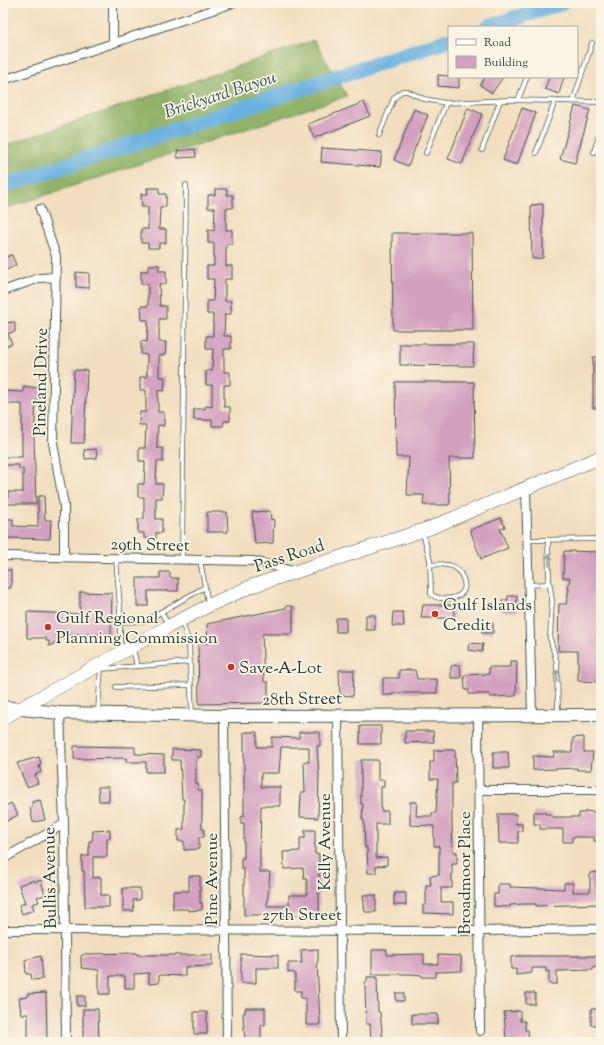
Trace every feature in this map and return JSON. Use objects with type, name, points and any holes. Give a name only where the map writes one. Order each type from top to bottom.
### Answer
[{"type":"main road","name":"Pass Road","points":[[3,718],[101,666],[169,626],[252,586],[294,571],[376,547],[422,531],[601,457]]},
{"type":"street","points":[[113,3],[113,42]]},
{"type":"street","points":[[3,80],[233,3]]},
{"type":"street","name":"Pineland Drive","points":[[40,209],[56,256],[54,442],[64,506],[64,557]]},
{"type":"street","points":[[3,291],[39,278],[56,277]]},
{"type":"street","points":[[526,489],[532,714]]},
{"type":"street","name":"29th Street","points":[[3,556],[254,562],[294,571]]},
{"type":"street","name":"28th Street","points":[[3,707],[60,713],[192,716],[478,714],[601,715]]},
{"type":"street","name":"Bullis Avenue","points":[[60,713],[64,824],[66,1042]]},
{"type":"street","name":"Broadmoor Place","points":[[478,714],[480,1031]]},
{"type":"street","name":"Kelly Avenue","points":[[338,715],[341,1042]]},
{"type":"street","name":"Pine Avenue","points":[[224,716],[227,1042]]},
{"type":"street","points":[[479,790],[601,790]]},
{"type":"street","points":[[3,859],[64,824]]},
{"type":"street","name":"27th Street","points":[[3,930],[65,931],[226,929],[479,931],[601,929]]},
{"type":"lane","points":[[573,102],[592,43]]},
{"type":"lane","points":[[518,100],[527,78]]},
{"type":"lane","points":[[379,135],[394,98],[402,91],[407,91],[424,99],[446,103],[518,100],[601,102]]},
{"type":"lane","points":[[482,150],[500,101]]},
{"type":"lane","points":[[536,153],[555,101]]},
{"type":"lane","points":[[426,153],[446,103]]},
{"type":"lane","points":[[594,152],[601,129]]},
{"type":"lane","points":[[182,560],[186,185]]},
{"type":"lane","points":[[422,531],[430,565],[432,595],[443,599],[455,597],[462,593],[464,582],[457,568],[451,566],[430,565]]},
{"type":"lane","points":[[528,540],[601,539]]},
{"type":"lane","points":[[548,540],[549,580],[552,600],[550,638],[557,663],[558,715]]},
{"type":"lane","points":[[116,558],[119,575],[120,654]]},
{"type":"lane","points":[[200,560],[208,606]]},
{"type":"lane","points":[[529,585],[546,584],[549,580]]},
{"type":"lane","points":[[120,622],[145,621],[205,587]]},
{"type":"lane","points":[[161,612],[169,626]]},
{"type":"lane","points":[[181,620],[189,642],[192,716]]},
{"type":"lane","points":[[133,646],[138,666]]},
{"type":"lane","points":[[98,714],[101,666],[138,666],[190,662]]},
{"type":"lane","points":[[116,687],[191,685]]},
{"type":"green space","points":[[314,40],[347,96],[3,209],[3,146]]},
{"type":"building","points":[[438,75],[448,76],[448,78],[459,78],[459,88],[438,86]]},
{"type":"building","points":[[484,78],[502,78],[492,93],[480,85]]},
{"type":"building","points":[[549,78],[564,78],[559,94],[545,89]]},
{"type":"building","points":[[364,102],[370,116],[314,138],[308,124]]},
{"type":"building","points":[[575,106],[590,110],[575,163],[560,159]]},
{"type":"building","points":[[468,108],[482,114],[462,164],[448,159]]},
{"type":"building","points":[[522,108],[536,113],[517,165],[503,160]]},
{"type":"building","points":[[414,109],[428,115],[408,166],[394,160]]},
{"type":"building","points":[[322,148],[382,152],[380,167],[321,162]]},
{"type":"building","points":[[195,149],[196,157],[178,158],[177,151]]},
{"type":"building","points":[[147,188],[159,188],[159,194],[166,194],[166,207],[160,207],[159,229],[166,229],[166,243],[159,243],[159,248],[148,248],[148,243],[141,243],[141,229],[148,229],[148,207],[142,207],[141,194],[148,194]]},
{"type":"building","points":[[215,189],[227,189],[227,195],[233,195],[233,208],[226,208],[226,230],[232,230],[232,244],[226,244],[226,266],[232,266],[232,279],[225,279],[225,301],[231,301],[231,314],[225,314],[224,336],[231,336],[231,349],[224,349],[224,372],[230,372],[230,385],[224,385],[224,407],[230,407],[230,421],[224,421],[223,426],[212,426],[212,420],[194,420],[194,409],[205,409],[206,406],[212,407],[212,385],[206,385],[206,371],[212,371],[213,349],[206,349],[206,336],[213,336],[213,314],[207,314],[207,301],[213,301],[214,279],[207,279],[207,266],[214,266],[214,243],[208,243],[208,230],[214,231],[215,208],[208,208],[208,195],[215,195]]},
{"type":"building","points":[[543,204],[543,258],[532,259],[531,205]]},
{"type":"building","points":[[392,233],[472,233],[473,330],[393,330]]},
{"type":"building","points":[[12,255],[16,265],[3,272],[3,258]]},
{"type":"building","points":[[148,265],[159,265],[159,271],[166,271],[166,284],[159,284],[160,306],[166,306],[166,319],[159,319],[159,342],[166,342],[165,355],[159,355],[159,377],[165,377],[164,391],[158,390],[158,412],[164,412],[164,426],[158,425],[157,448],[163,448],[163,462],[157,461],[156,484],[163,484],[162,498],[156,498],[156,519],[162,519],[162,533],[156,533],[156,539],[144,538],[144,533],[138,533],[138,519],[144,519],[144,497],[138,497],[138,484],[144,484],[145,467],[145,461],[139,461],[139,448],[145,448],[146,425],[139,425],[140,412],[146,412],[146,390],[140,390],[140,377],[147,377],[147,355],[141,354],[141,341],[147,342],[148,325],[148,320],[142,320],[141,306],[148,306],[148,284],[141,284],[141,271],[148,271]]},
{"type":"building","points":[[76,272],[89,273],[89,288],[76,287]]},
{"type":"building","points":[[15,322],[15,332],[8,333],[12,344],[5,346],[3,341],[3,323]]},
{"type":"building","points":[[400,344],[474,344],[473,366],[400,365]]},
{"type":"building","points":[[593,357],[601,357],[601,408],[593,408]]},
{"type":"building","points":[[74,370],[87,370],[84,443],[71,443]]},
{"type":"building","points":[[395,382],[474,382],[475,458],[449,458],[449,505],[423,505],[424,495],[407,495],[409,457],[396,457]]},
{"type":"building","points":[[24,386],[45,389],[44,401],[36,401],[34,437],[36,504],[8,504],[8,492],[23,492],[23,469],[19,469],[19,465],[3,465],[3,457],[22,457],[22,404],[3,404],[3,391],[23,392]]},
{"type":"building","points":[[96,449],[97,458],[85,459],[84,450]]},
{"type":"building","points":[[38,496],[44,496],[45,520],[51,520],[50,539],[3,538],[3,519],[13,519],[13,526],[38,527]]},
{"type":"building","points":[[270,511],[271,520],[274,519],[273,543],[255,544],[252,512]]},
{"type":"building","points":[[207,512],[227,512],[228,532],[207,532]]},
{"type":"building","points":[[501,518],[505,527],[500,529],[508,548],[481,559],[470,530]]},
{"type":"building","points":[[564,551],[601,552],[601,682],[578,681],[578,651],[558,651],[559,604],[566,604],[570,578],[563,578]]},
{"type":"building","points":[[3,570],[11,570],[11,588],[3,588]]},
{"type":"building","points":[[160,572],[170,572],[170,578],[178,578],[178,591],[148,591],[148,606],[137,606],[137,578],[160,578]]},
{"type":"building","points":[[80,592],[112,593],[111,635],[73,634],[49,646],[49,641],[46,641],[46,638],[27,638],[27,612],[80,614]]},
{"type":"building","points":[[508,596],[517,596],[517,612],[502,612],[502,600],[508,600]]},
{"type":"building","points":[[423,605],[454,605],[454,618],[421,618]]},
{"type":"building","name":"Save-A-Lot","points":[[286,606],[293,606],[293,634],[262,634],[264,682],[268,682],[268,703],[199,704],[198,643],[208,643],[207,624],[286,608]]},
{"type":"building","points":[[393,612],[403,612],[404,626],[392,626]]},
{"type":"building","points":[[366,615],[375,615],[375,630],[366,630]]},
{"type":"building","points":[[336,618],[346,618],[346,632],[336,632]]},
{"type":"building","points":[[482,623],[493,623],[493,633],[482,633]]},
{"type":"building","points":[[469,643],[483,644],[482,652],[468,650]]},
{"type":"building","points":[[510,661],[517,661],[516,696],[490,697],[490,694],[469,694],[469,690],[465,690],[464,675],[489,674],[489,667],[510,667]]},
{"type":"building","points":[[460,665],[461,678],[451,678],[451,666]]},
{"type":"building","points":[[339,670],[354,670],[353,696],[340,695]]},
{"type":"building","points":[[399,670],[415,670],[417,679],[437,679],[437,693],[393,693],[393,695],[383,695],[383,678],[399,678]]},
{"type":"building","points":[[360,726],[381,726],[381,744],[360,744]]},
{"type":"building","points":[[405,731],[433,731],[434,742],[405,743]]},
{"type":"building","points":[[244,732],[257,732],[257,747],[272,747],[272,737],[299,738],[299,732],[320,732],[320,746],[317,746],[319,775],[318,818],[300,817],[301,792],[305,792],[304,762],[309,762],[309,747],[281,747],[279,773],[261,773],[261,787],[280,787],[280,806],[261,806],[260,848],[260,872],[270,872],[267,906],[289,906],[289,895],[307,895],[307,879],[304,879],[303,868],[284,869],[283,852],[300,851],[300,838],[305,838],[305,830],[315,830],[315,854],[319,854],[319,915],[244,915],[244,869],[241,869],[241,858],[244,858],[244,823],[241,823],[241,817],[244,816]]},
{"type":"building","points":[[584,737],[584,752],[593,752],[591,770],[577,770],[577,768],[533,770],[533,756],[554,757],[554,752],[572,752],[573,738]]},
{"type":"building","points":[[74,746],[135,747],[135,754],[164,755],[164,772],[146,772],[146,762],[126,762],[126,758],[74,759]]},
{"type":"building","points":[[172,749],[201,750],[201,757],[197,757],[196,761],[196,784],[198,784],[198,790],[202,790],[202,829],[204,829],[204,837],[199,837],[199,849],[184,850],[184,841],[178,841],[178,830],[184,829],[184,799],[182,799],[180,760],[172,760]]},
{"type":"building","points":[[434,750],[455,750],[456,783],[452,783],[452,825],[453,852],[457,852],[457,864],[452,864],[452,888],[441,888],[441,902],[453,902],[453,914],[423,913],[423,905],[426,905],[426,885],[431,885],[430,876],[439,875],[439,846],[434,846],[434,826],[410,825],[410,802],[417,802],[416,816],[432,816],[432,813],[436,813],[438,779],[430,779],[430,762],[434,762]]},
{"type":"building","points":[[493,752],[508,752],[509,768],[493,768]]},
{"type":"building","points":[[39,757],[41,772],[35,775],[38,783],[27,787],[17,763]]},
{"type":"building","points":[[361,760],[378,760],[378,780],[384,780],[384,787],[381,787],[381,811],[388,811],[388,824],[376,824],[376,858],[387,857],[387,865],[376,866],[376,873],[368,873],[364,820],[362,820],[363,804],[361,804]]},
{"type":"building","points":[[98,787],[109,787],[109,801],[99,801]]},
{"type":"building","points":[[40,800],[45,820],[33,822],[30,808],[33,807],[32,802]]},
{"type":"building","points":[[11,803],[18,815],[3,823],[3,808]]},
{"type":"building","points":[[585,811],[601,813],[601,841],[594,841],[594,837],[572,837],[572,842],[563,842],[563,829],[540,829],[540,824],[534,824],[534,812],[545,812],[545,814],[552,814],[552,817],[579,817],[579,813],[585,813]]},
{"type":"building","points":[[498,814],[516,814],[516,824],[522,824],[522,831],[518,831],[518,843],[499,843]]},
{"type":"building","points":[[110,830],[110,838],[107,838],[107,857],[93,857],[93,878],[101,877],[101,895],[109,895],[109,907],[85,907],[82,856],[89,856],[89,841],[92,841],[93,831]]},
{"type":"building","points":[[600,872],[599,904],[536,906],[536,904],[522,904],[510,905],[510,907],[494,906],[494,894],[498,894],[498,884],[510,884],[510,887],[564,889],[564,883],[573,883],[573,892],[590,892],[590,873]]},
{"type":"building","points":[[189,876],[200,876],[200,903],[202,903],[202,910],[188,911],[188,909],[173,909],[173,891],[189,891]]},
{"type":"building","points":[[34,880],[35,882],[41,880],[45,895],[37,897],[39,902],[32,904],[34,910],[22,914],[19,905],[25,903],[19,885]]},
{"type":"building","points":[[123,888],[140,888],[140,900],[133,900],[134,911],[123,911]]},
{"type":"building","points":[[394,893],[406,893],[406,905],[394,905],[394,895],[396,895]]},
{"type":"building","points":[[363,895],[376,895],[376,912],[365,912]]},
{"type":"building","points":[[318,949],[317,962],[320,1022],[319,1025],[306,1025],[306,998],[301,998],[301,991],[295,991],[295,973],[288,972],[288,963],[302,963],[301,950]]},
{"type":"building","points":[[372,950],[387,950],[387,955],[424,954],[424,964],[438,964],[438,955],[461,956],[462,971],[436,972],[436,977],[422,977],[422,975],[409,974],[372,974]]},
{"type":"building","points":[[137,953],[137,955],[212,955],[212,966],[185,967],[185,976],[159,975],[159,983],[149,984],[149,973],[134,974],[134,988],[125,988],[125,976],[110,976],[110,994],[99,994],[99,970],[82,968],[81,956],[84,954]]},
{"type":"building","points":[[241,954],[278,955],[278,968],[256,968],[256,983],[241,983]]},
{"type":"building","points":[[41,956],[43,979],[32,980],[31,974],[26,974],[25,960]]},
{"type":"building","points":[[601,956],[601,967],[593,967],[593,970],[557,971],[557,984],[549,984],[549,971],[546,972],[546,968],[532,968],[532,973],[516,975],[516,969],[511,969],[511,957]]},
{"type":"building","points":[[367,977],[377,977],[378,1012],[380,1012],[383,1041],[371,1041],[370,1024],[366,1024],[365,982],[367,982]]},
{"type":"building","points":[[46,993],[47,1039],[28,1039],[28,1014],[21,1014],[19,998],[27,997],[27,994]]},
{"type":"building","points":[[396,993],[404,993],[404,1001],[396,1001]]},
{"type":"building","points":[[526,993],[535,993],[535,1004],[526,1004]]},
{"type":"building","points":[[77,996],[85,996],[85,1006],[77,1006]]},
{"type":"building","points":[[245,1008],[265,1008],[265,1025],[261,1025],[261,1042],[245,1042],[243,1013],[245,1013]]},
{"type":"building","points":[[83,1009],[98,1009],[99,1042],[83,1042]]},
{"type":"building","points":[[591,1009],[601,1009],[601,1025],[591,1025]]},
{"type":"building","points":[[520,1011],[520,1021],[525,1021],[525,1030],[528,1030],[529,1042],[506,1042],[504,1012]]},
{"type":"building","points":[[194,1012],[207,1012],[207,1034],[194,1034]]},
{"type":"building","points":[[412,1014],[438,1014],[438,1024],[412,1024]]},
{"type":"waterway","name":"Brickyard Bayou","points":[[491,26],[561,3]]},
{"type":"waterway","name":"Brickyard Bayou","points":[[3,186],[448,40]]},
{"type":"place","name":"Gulf Islands Credit","points":[[435,614]]},
{"type":"place","name":"Gulf Regional Planning Commission","points":[[48,627]]},
{"type":"place","name":"Save-A-Lot","points":[[231,667]]}]
